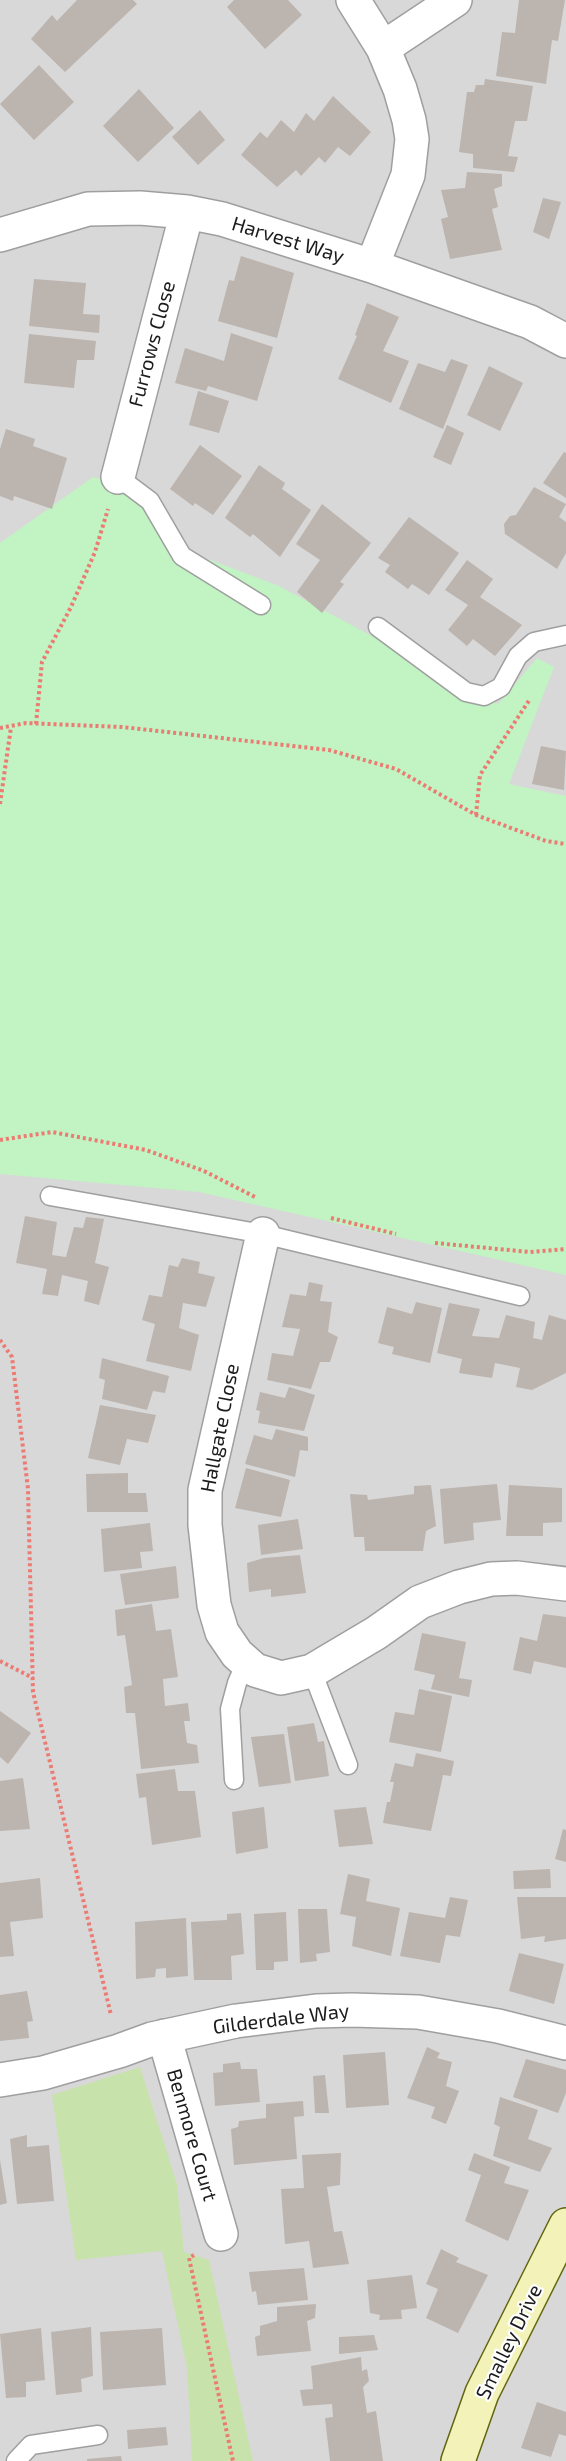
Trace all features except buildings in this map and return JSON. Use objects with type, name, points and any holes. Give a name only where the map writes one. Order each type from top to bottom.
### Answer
[{"type":"street","points":[[353,0],[383,48],[409,120],[411,159],[408,175],[372,266]]},
{"type":"street","points":[[383,48],[455,0]]},
{"type":"street","name":"Harvest Way","points":[[0,235],[88,209],[140,208],[186,212],[222,219],[372,266],[530,322],[566,341]]},
{"type":"street","name":"Furrows Close","points":[[118,477],[186,212]]},
{"type":"street","name":"Hallgate Close","points":[[263,1234],[205,1490],[205,1525],[214,1605],[222,1632],[237,1654],[255,1670],[281,1678],[312,1671],[376,1633],[420,1602],[459,1587],[491,1579],[518,1578],[566,1584]]},
{"type":"street","name":"Gilderdale Way","points":[[0,2080],[43,2073],[164,2036],[258,2017],[352,2010],[418,2012],[498,2026],[566,2043]]},
{"type":"street","name":"Benmore Court","points":[[164,2036],[221,2234]]},
{"type":"street","name":"Smalley Drive","points":[[458,2461],[482,2393],[566,2225]]},
{"type":"lane","points":[[118,477],[150,501],[182,556],[261,605]]},
{"type":"lane","points":[[378,627],[466,692],[484,696],[501,687],[518,656],[534,642],[566,635]]},
{"type":"lane","points":[[50,1196],[263,1234],[520,1296]]},
{"type":"lane","points":[[234,1780],[230,1709],[246,1662]]},
{"type":"lane","points":[[312,1671],[348,1765]]},
{"type":"lane","points":[[16,2461],[31,2445],[98,2435]]},
{"type":"path","points":[[36,724],[42,662],[71,607],[95,552],[118,477]]},
{"type":"path","points":[[476,815],[480,775],[532,695]]},
{"type":"path","points":[[0,728],[36,724],[122,727],[330,750],[396,769],[476,815],[546,841],[566,844]]},
{"type":"path","points":[[0,804],[10,727]]},
{"type":"path","points":[[0,1140],[52,1132],[146,1150],[204,1172],[261,1199]]},
{"type":"path","points":[[322,1216],[405,1236]]},
{"type":"path","points":[[425,1242],[530,1252],[566,1249]]},
{"type":"path","points":[[0,1340],[12,1357],[28,1489],[33,1692],[119,2051]]},
{"type":"path","points":[[0,1661],[33,1679]]},
{"type":"path","points":[[221,2234],[189,2258],[233,2461]]},
{"type":"shaded area","points":[[0,0],[566,0],[566,2461],[0,2461]]},
{"type":"green space","points":[[93,477],[156,492],[192,553],[279,586],[498,704],[537,658],[554,667],[509,784],[566,796],[566,1275],[199,1192],[0,1174],[0,543]]},
{"type":"green space","points":[[140,2067],[177,2184],[184,2252],[209,2260],[253,2461],[192,2461],[187,2368],[162,2251],[76,2260],[52,2095]]}]
